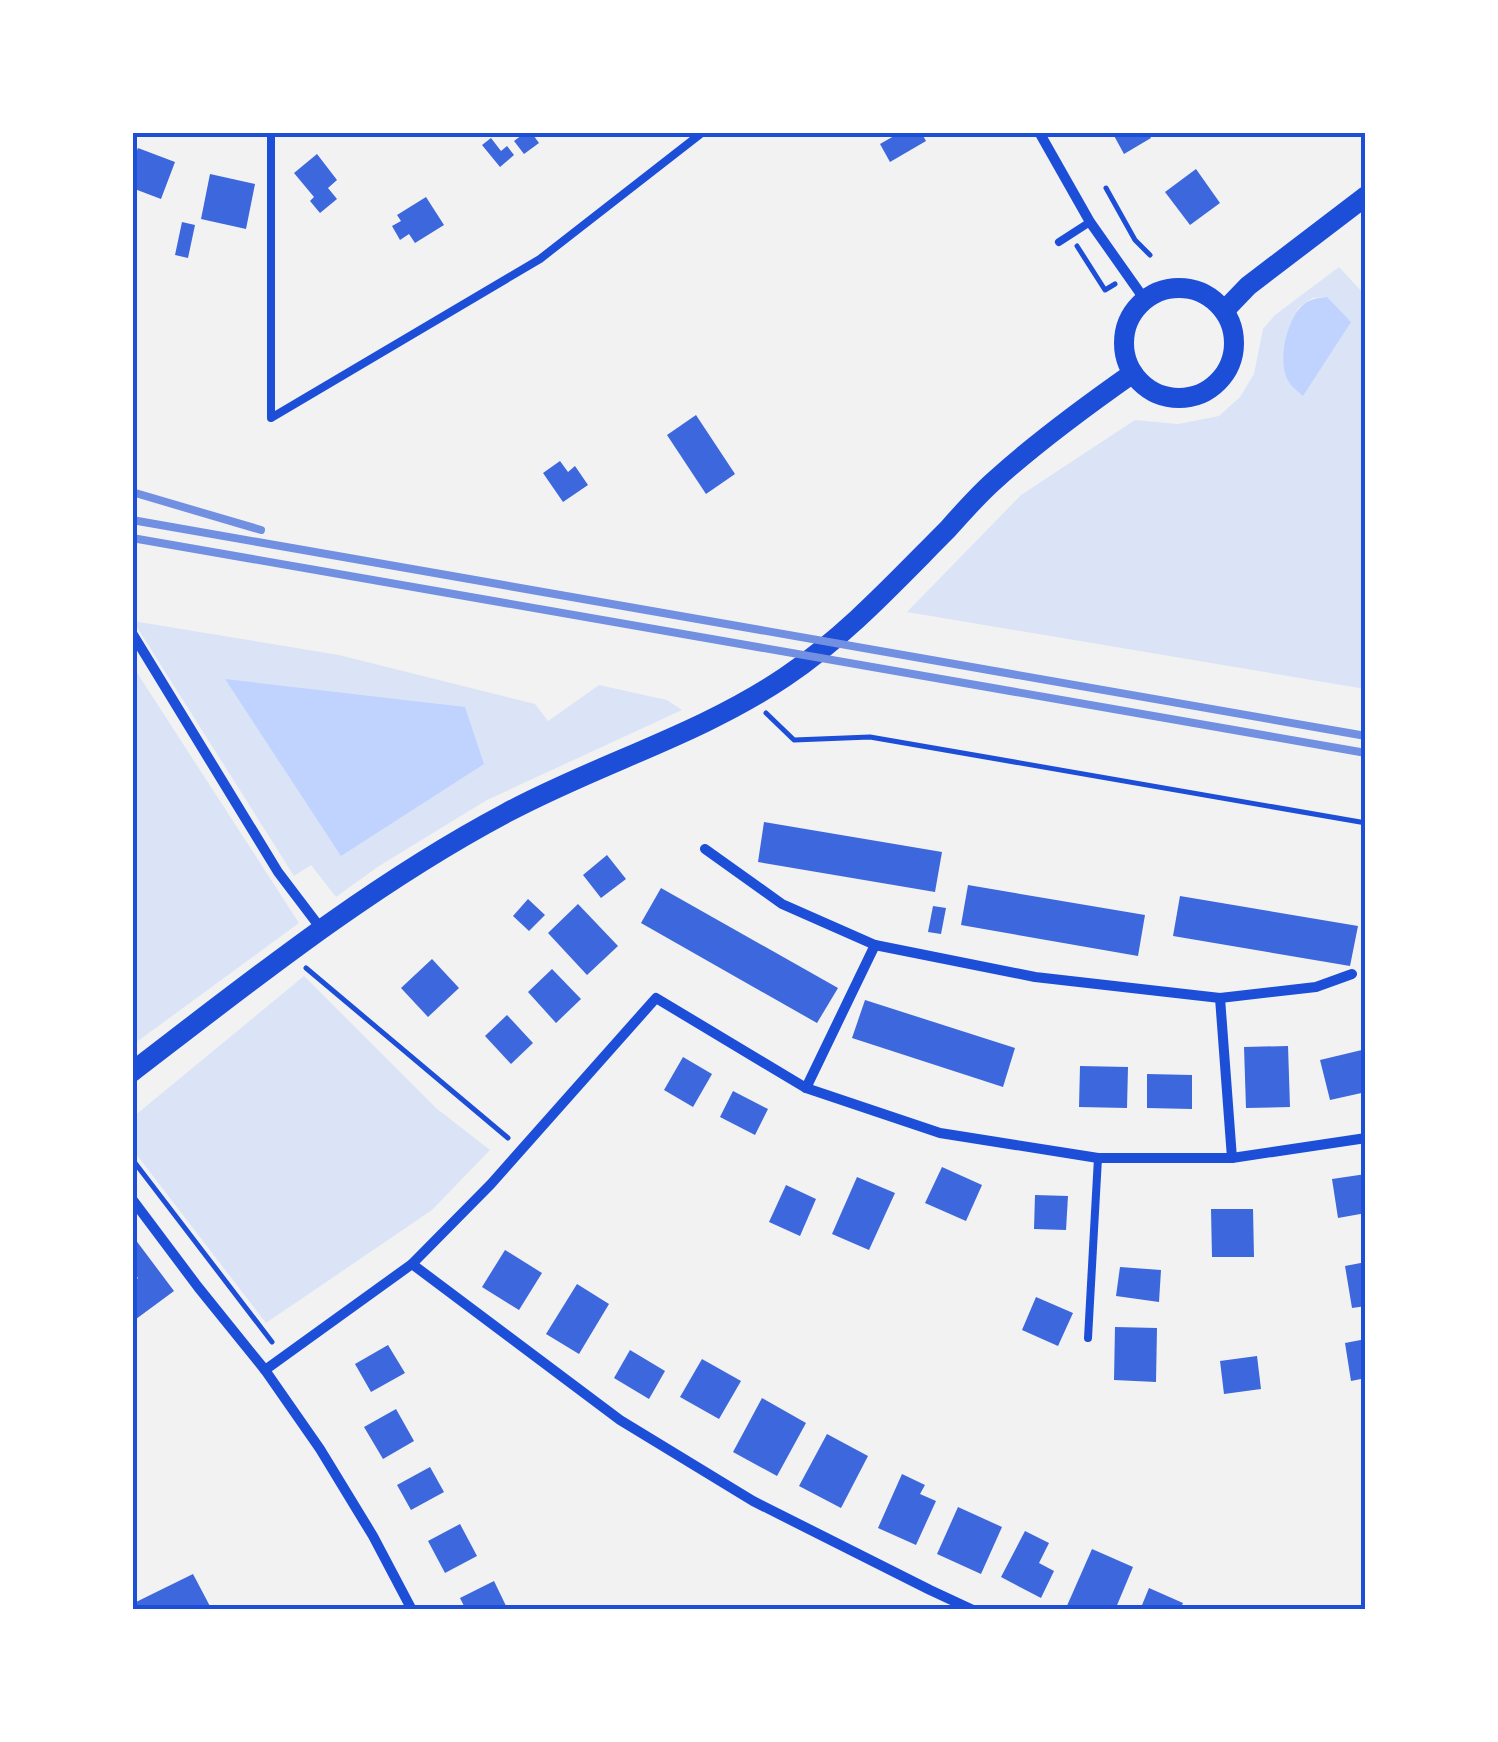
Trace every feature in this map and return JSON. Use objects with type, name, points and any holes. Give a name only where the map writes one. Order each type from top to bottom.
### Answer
[{"type":"main road","points":[[1224,311],[1248,286],[1366,196]]},
{"type":"main road","points":[[1188,288],[1214,300],[1224,311],[1232,326],[1234,354],[1217,383],[1201,394],[1178,398],[1162,396],[1134,373],[1124,339],[1135,310],[1145,300],[1160,291],[1188,288]]},
{"type":"main road","points":[[132,1072],[322,930],[445,846],[564,784],[747,700],[819,654],[865,613],[994,480],[1134,373]]},
{"type":"street","points":[[1039,132],[1090,222],[1145,300]]},
{"type":"street","points":[[132,633],[278,872],[322,930]]},
{"type":"street","points":[[705,849],[782,904],[875,945],[1035,977],[1220,998],[1316,987],[1352,974]]},
{"type":"street","points":[[806,1088],[875,945]]},
{"type":"street","points":[[265,1370],[412,1264],[522,1150],[656,998],[806,1088],[940,1132],[1098,1158],[1232,1158],[1366,1138]]},
{"type":"street","points":[[1220,998],[1232,1158]]},
{"type":"street","points":[[132,1199],[265,1370],[320,1449],[412,1610]]},
{"type":"street","points":[[412,1264],[637,1430],[754,1501],[973,1610]]},
{"type":"lane","points":[[271,132],[271,418],[540,259],[702,132]]},
{"type":"lane","points":[[1059,242],[1090,222]]},
{"type":"lane","points":[[1088,1338],[1098,1158]]},
{"type":"path","points":[[1106,188],[1135,240],[1150,255]]},
{"type":"path","points":[[1070,235],[1105,290]]},
{"type":"path","points":[[747,700],[794,740],[870,737],[1366,823]]},
{"type":"path","points":[[304,967],[522,1150]]},
{"type":"path","points":[[132,1159],[283,1356]]},
{"type":"shaded area","points":[[1339,267],[1365,295],[1365,689],[907,612],[1021,495],[1135,420],[1178,424],[1219,416],[1240,397],[1254,374],[1263,329],[1275,315]],"holes":[[[1327,297],[1289,383],[1283,359],[1288,331],[1299,307],[1313,298]]]},
{"type":"shaded area","points":[[133,621],[339,655],[535,704],[548,721],[599,685],[667,700],[682,710],[487,800],[336,897],[311,865],[294,876]]},
{"type":"shaded area","points":[[132,665],[299,923],[138,1041],[132,1029]]},
{"type":"shaded area","points":[[304,976],[436,1108],[490,1150],[432,1210],[266,1323],[133,1150],[133,1117]]},
{"type":"water","points":[[1327,297],[1351,322],[1303,396],[1286,377],[1286,336],[1302,306]]},
{"type":"water","points":[[225,679],[465,707],[484,764],[341,856]]},
{"type":"building","points":[[531,132],[539,143],[524,154],[514,141]]},
{"type":"building","points":[[901,132],[921,132],[926,141],[890,162],[880,144]]},
{"type":"building","points":[[1112,132],[1148,132],[1151,138],[1124,154]]},
{"type":"building","points":[[491,138],[501,151],[507,146],[514,155],[500,167],[482,145]]},
{"type":"building","points":[[138,148],[175,162],[161,199],[132,188],[132,162]]},
{"type":"building","points":[[317,154],[337,180],[328,188],[337,199],[320,213],[310,201],[314,197],[294,173]]},
{"type":"building","points":[[1196,169],[1220,203],[1190,225],[1165,192]]},
{"type":"building","points":[[210,174],[255,184],[246,229],[201,219]]},
{"type":"building","points":[[426,197],[444,225],[415,243],[409,234],[400,240],[392,226],[401,221],[397,215]]},
{"type":"building","points":[[182,222],[195,225],[188,258],[175,255]]},
{"type":"building","points":[[696,415],[735,474],[706,494],[667,435]]},
{"type":"building","points":[[560,461],[568,472],[575,466],[588,485],[563,502],[543,473]]},
{"type":"building","points":[[764,822],[942,852],[935,892],[758,862]]},
{"type":"building","points":[[607,855],[626,879],[601,898],[583,875]]},
{"type":"building","points":[[968,885],[1145,915],[1138,956],[961,925]]},
{"type":"building","points":[[661,888],[838,988],[817,1023],[641,923]]},
{"type":"building","points":[[1180,896],[1358,926],[1350,966],[1173,936]]},
{"type":"building","points":[[528,899],[545,915],[529,931],[513,916]]},
{"type":"building","points":[[578,904],[618,946],[587,975],[548,933]]},
{"type":"building","points":[[933,906],[946,908],[941,934],[928,932]]},
{"type":"building","points":[[432,959],[459,988],[428,1017],[401,988]]},
{"type":"building","points":[[552,969],[581,999],[556,1023],[528,992]]},
{"type":"building","points":[[865,1000],[1015,1048],[1003,1087],[852,1038]]},
{"type":"building","points":[[507,1015],[533,1043],[511,1064],[485,1036]]},
{"type":"building","points":[[1288,1046],[1290,1107],[1246,1108],[1244,1047]]},
{"type":"building","points":[[1366,1049],[1366,1092],[1330,1100],[1320,1060]]},
{"type":"building","points":[[683,1057],[712,1074],[693,1107],[664,1090]]},
{"type":"building","points":[[1080,1066],[1128,1067],[1127,1108],[1079,1107]]},
{"type":"building","points":[[1147,1074],[1192,1075],[1192,1109],[1147,1108]]},
{"type":"building","points":[[733,1091],[768,1109],[755,1135],[720,1117]]},
{"type":"building","points":[[942,1167],[982,1185],[966,1221],[925,1203]]},
{"type":"building","points":[[1366,1174],[1366,1213],[1338,1218],[1332,1179]]},
{"type":"building","points":[[857,1177],[895,1193],[869,1250],[832,1234]]},
{"type":"building","points":[[786,1185],[816,1199],[800,1236],[769,1222]]},
{"type":"building","points":[[1035,1195],[1068,1196],[1066,1230],[1034,1229]]},
{"type":"building","points":[[1211,1209],[1253,1209],[1254,1257],[1212,1257]]},
{"type":"building","points":[[132,1235],[174,1291],[132,1322],[132,1289],[138,1278],[132,1270]]},
{"type":"building","points":[[505,1250],[542,1273],[519,1310],[482,1287]]},
{"type":"building","points":[[1366,1262],[1366,1306],[1352,1308],[1345,1266]]},
{"type":"building","points":[[1120,1267],[1161,1270],[1159,1302],[1116,1296]]},
{"type":"building","points":[[577,1284],[609,1304],[579,1354],[546,1334]]},
{"type":"building","points":[[1036,1297],[1073,1313],[1058,1346],[1022,1330]]},
{"type":"building","points":[[1115,1327],[1157,1328],[1156,1382],[1114,1380]]},
{"type":"building","points":[[1366,1339],[1366,1378],[1351,1381],[1345,1343]]},
{"type":"building","points":[[388,1345],[405,1373],[371,1392],[355,1364]]},
{"type":"building","points":[[630,1350],[665,1371],[649,1399],[614,1378]]},
{"type":"building","points":[[1257,1356],[1261,1389],[1224,1394],[1220,1361]]},
{"type":"building","points":[[702,1359],[741,1381],[719,1419],[680,1397]]},
{"type":"building","points":[[762,1398],[806,1423],[777,1476],[733,1452]]},
{"type":"building","points":[[396,1409],[414,1441],[383,1459],[364,1427]]},
{"type":"building","points":[[827,1434],[868,1456],[841,1508],[799,1486]]},
{"type":"building","points":[[430,1467],[444,1492],[411,1510],[397,1485]]},
{"type":"building","points":[[902,1474],[925,1485],[920,1494],[936,1501],[916,1545],[878,1528]]},
{"type":"building","points":[[958,1507],[1002,1527],[981,1574],[937,1554]]},
{"type":"building","points":[[460,1524],[477,1556],[445,1573],[428,1541]]},
{"type":"building","points":[[1025,1531],[1049,1543],[1039,1563],[1054,1571],[1041,1598],[1001,1577]]},
{"type":"building","points":[[1092,1549],[1133,1567],[1115,1610],[1066,1608]]},
{"type":"building","points":[[193,1574],[212,1610],[132,1610],[132,1604]]},
{"type":"building","points":[[494,1581],[508,1610],[466,1610],[460,1598]]},
{"type":"building","points":[[1149,1588],[1183,1603],[1180,1610],[1140,1610]]},
{"type":"railway","points":[[132,492],[261,530]]},
{"type":"railway","points":[[132,520],[1366,736]]},
{"type":"railway","points":[[132,538],[1366,753]]}]
